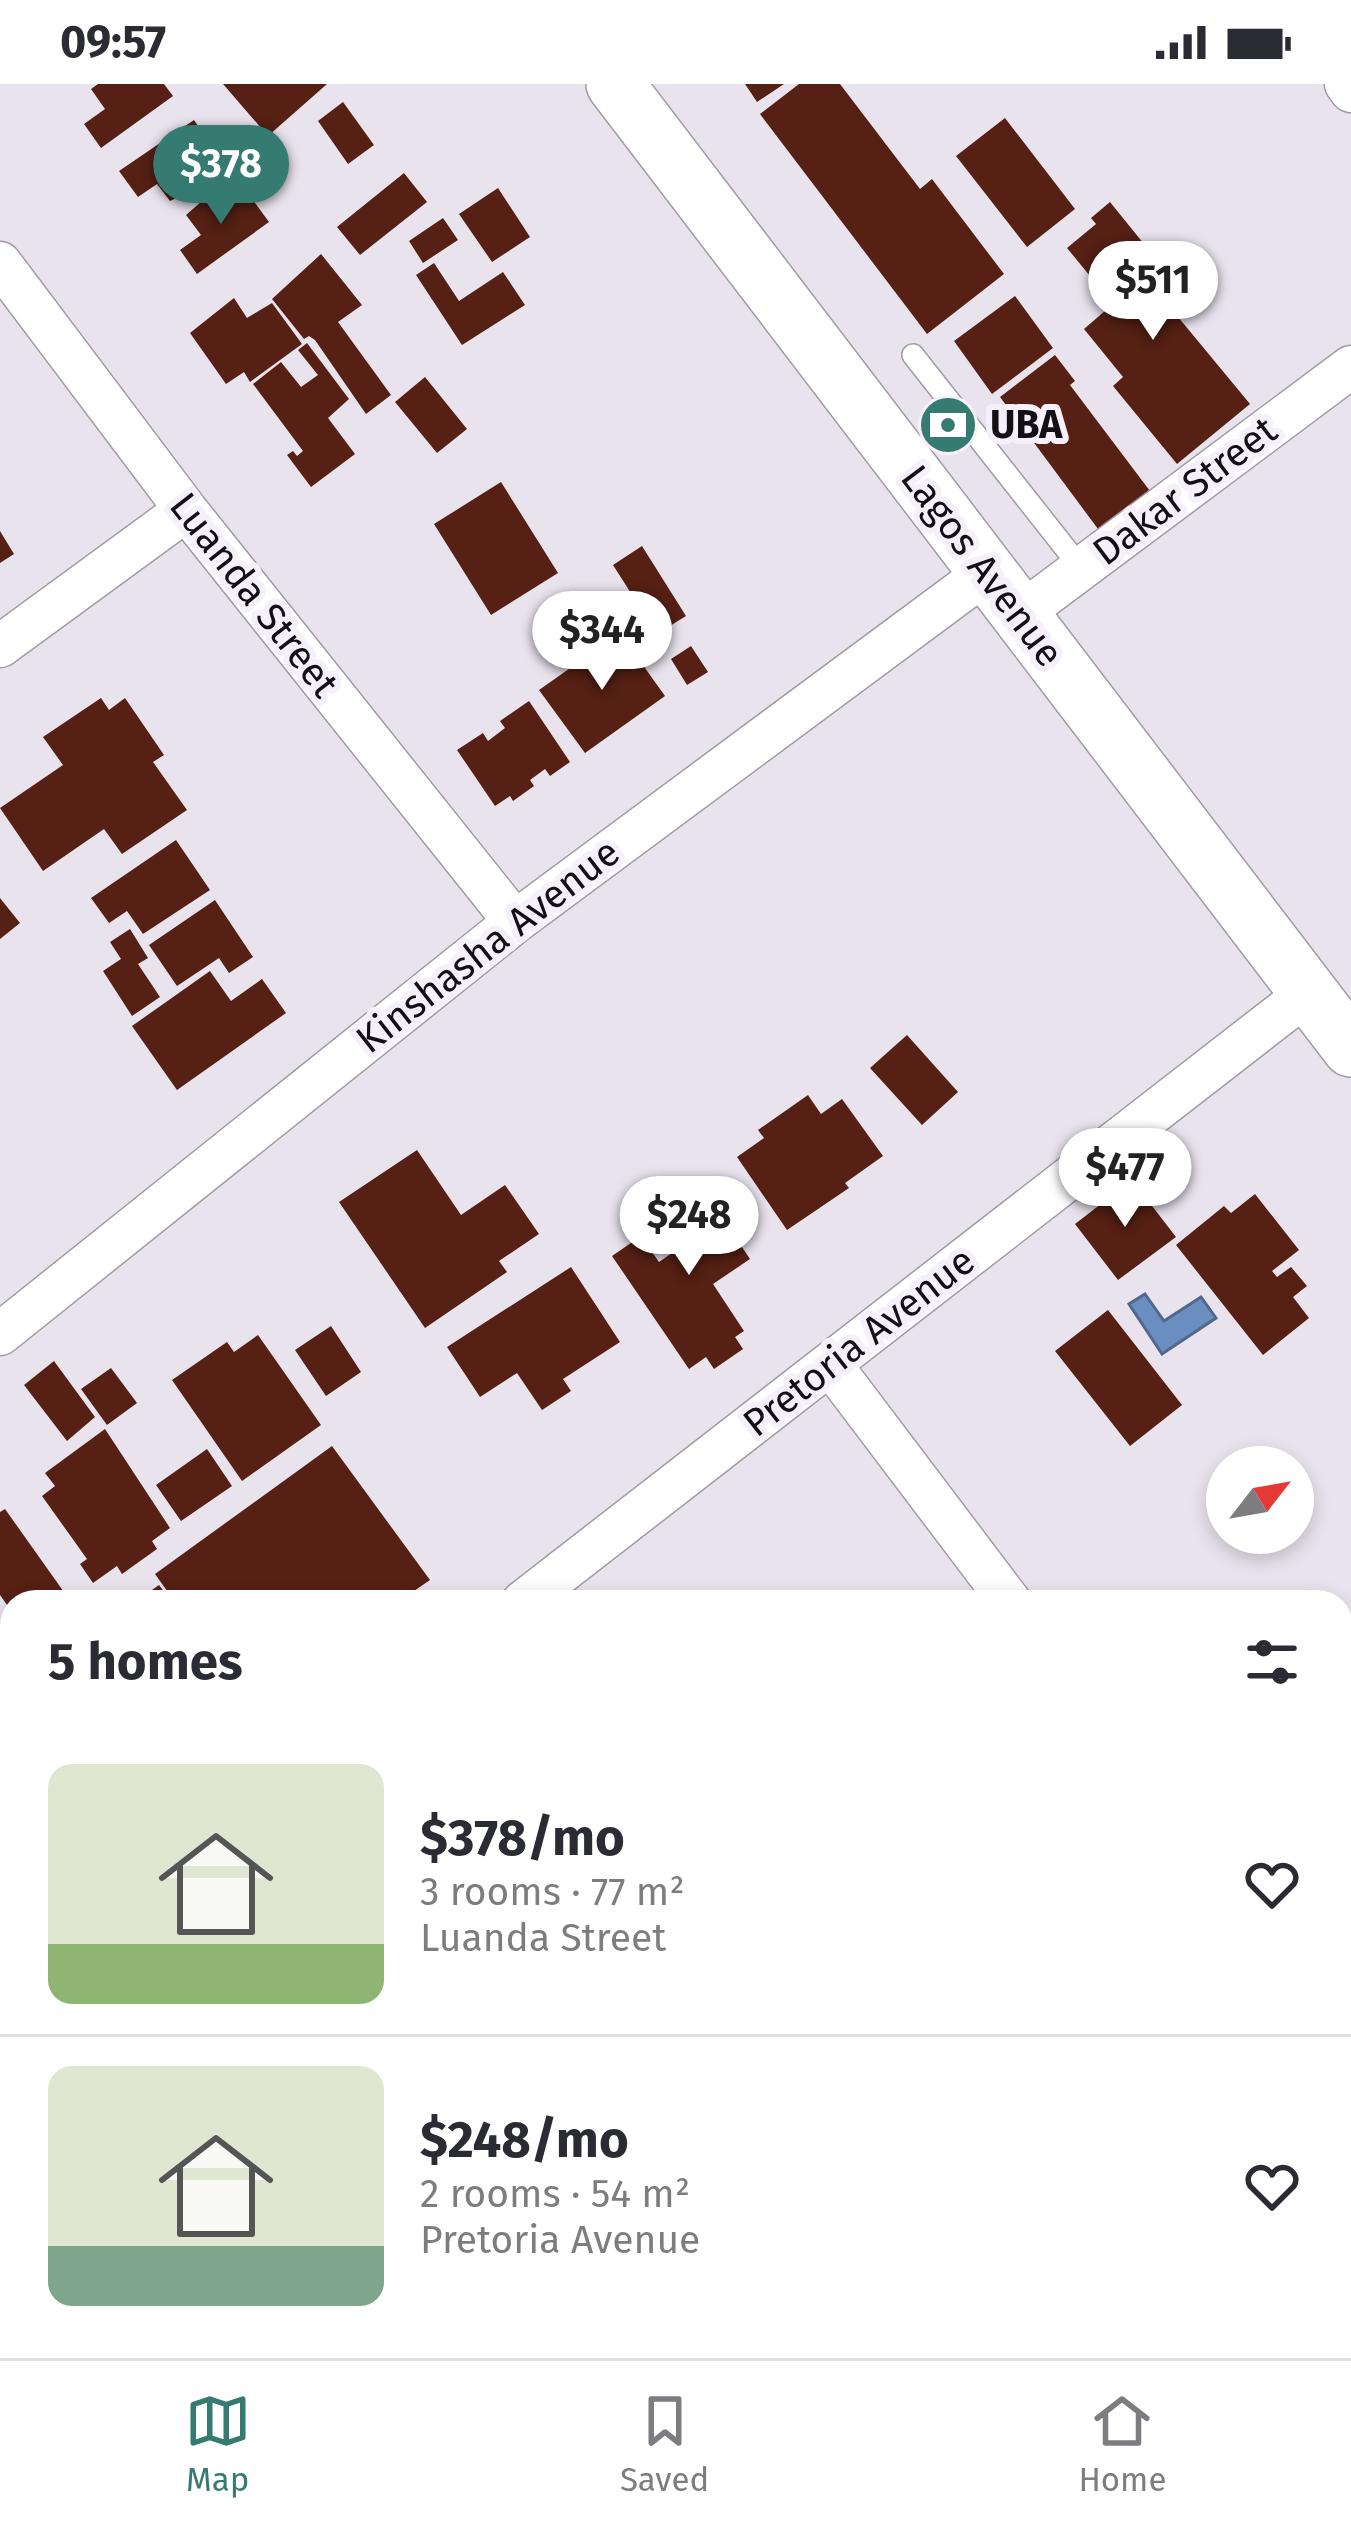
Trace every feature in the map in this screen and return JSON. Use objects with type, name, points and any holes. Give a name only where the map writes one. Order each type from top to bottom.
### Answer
[{"type":"street","name":"Lagos Avenue","points":[[615,84],[1351,1048]]},
{"type":"street","name":"Luanda Street","points":[[0,263],[186,510],[515,922]]},
{"type":"street","name":"Dakar Street","points":[[1003,593],[1081,568],[1351,367]]},
{"type":"street","points":[[0,646],[186,510]]},
{"type":"street","name":"Kinshasha Avenue","points":[[0,1334],[515,922],[1003,593]]},
{"type":"street","name":"Pretoria Avenue","points":[[538,1590],[1309,992]]},
{"type":"street","points":[[830,1364],[1001,1590]]},
{"type":"lane","points":[[913,356],[1081,568]]},
{"type":"water","points":[[1145,1294],[1164,1321],[1201,1297],[1216,1318],[1162,1354],[1129,1304]]},
{"type":"building","points":[[98,84],[164,84],[173,96],[101,148],[84,124],[105,109],[91,89]]},
{"type":"building","points":[[223,84],[327,84],[268,136]]},
{"type":"building","points":[[745,84],[784,84],[757,102]]},
{"type":"building","points":[[799,84],[840,84],[920,189],[932,179],[1004,274],[927,334],[760,114]]},
{"type":"building","points":[[343,102],[374,145],[348,164],[318,121]]},
{"type":"building","points":[[1005,118],[1075,209],[1027,247],[956,156]]},
{"type":"building","points":[[194,120],[215,151],[197,163],[210,182],[170,201],[157,184],[138,197],[119,171]]},
{"type":"building","points":[[404,173],[427,202],[360,255],[337,227]]},
{"type":"building","points":[[218,187],[227,200],[244,188],[269,222],[197,274],[180,250],[201,235],[186,215]]},
{"type":"building","points":[[498,188],[530,237],[492,262],[459,214]]},
{"type":"building","points":[[1110,202],[1161,265],[1145,277],[1250,404],[1177,464],[1113,386],[1123,377],[1084,329],[1113,304],[1067,248],[1096,224],[1091,218]]},
{"type":"building","points":[[443,218],[458,240],[423,263],[409,241]]},
{"type":"building","points":[[321,254],[362,305],[338,322],[391,395],[366,414],[315,340],[304,339],[272,299]]},
{"type":"building","points":[[434,263],[459,301],[503,272],[525,305],[462,345],[416,275]]},
{"type":"building","points":[[1015,296],[1053,348],[992,394],[954,341]]},
{"type":"building","points":[[234,298],[247,318],[272,303],[302,344],[250,382],[244,372],[226,384],[190,333]]},
{"type":"building","points":[[307,343],[349,399],[328,418],[355,454],[311,487],[287,455],[303,451],[253,384],[281,362],[301,387],[318,375],[298,350]]},
{"type":"building","points":[[1055,355],[1075,381],[1070,385],[1153,495],[1101,533],[1000,397]]},
{"type":"building","points":[[425,377],[467,429],[437,453],[395,402]]},
{"type":"building","points":[[501,482],[558,573],[491,615],[434,524]]},
{"type":"building","points":[[0,531],[14,554],[0,563]]},
{"type":"building","points":[[642,546],[686,616],[657,634],[613,565]]},
{"type":"building","points":[[620,633],[665,696],[585,753],[539,690]]},
{"type":"building","points":[[691,646],[708,672],[687,685],[671,659]]},
{"type":"building","points":[[101,698],[109,710],[125,698],[164,755],[153,762],[187,810],[122,854],[104,829],[43,871],[0,808],[63,765],[43,737]]},
{"type":"building","points":[[529,701],[570,762],[550,776],[545,769],[530,780],[534,786],[513,801],[510,796],[495,806],[457,750],[483,733],[488,741],[505,728],[500,721]]},
{"type":"building","points":[[176,840],[210,890],[143,934],[127,911],[109,923],[91,898]]},
{"type":"building","points":[[0,898],[20,923],[0,939]]},
{"type":"building","points":[[215,900],[253,957],[229,973],[219,958],[177,986],[149,945]]},
{"type":"building","points":[[130,929],[148,958],[138,964],[160,997],[132,1016],[103,971],[121,959],[110,942]]},
{"type":"building","points":[[210,971],[231,1001],[262,979],[286,1013],[177,1090],[132,1026]]},
{"type":"building","points":[[907,1035],[958,1092],[922,1125],[870,1068]]},
{"type":"building","points":[[808,1095],[821,1114],[842,1099],[883,1156],[845,1183],[849,1188],[787,1230],[737,1157],[764,1138],[758,1130]]},
{"type":"building","points":[[417,1150],[461,1215],[505,1185],[539,1234],[499,1261],[507,1272],[425,1328],[339,1202]]},
{"type":"building","points":[[1132,1180],[1176,1237],[1118,1280],[1075,1224]]},
{"type":"building","points":[[699,1183],[750,1259],[713,1284],[744,1331],[735,1337],[743,1349],[714,1369],[706,1357],[689,1369],[612,1256],[641,1236],[659,1262],[672,1253],[648,1218]]},
{"type":"building","points":[[1255,1194],[1299,1250],[1272,1271],[1277,1277],[1291,1267],[1307,1286],[1293,1297],[1309,1318],[1263,1355],[1176,1245],[1224,1206],[1231,1213]]},
{"type":"building","points":[[571,1267],[620,1342],[563,1379],[571,1391],[542,1410],[517,1373],[480,1397],[447,1347]]},
{"type":"building","points":[[1108,1310],[1182,1405],[1130,1446],[1055,1351]]},
{"type":"building","points":[[331,1326],[361,1372],[326,1396],[295,1350]]},
{"type":"building","points":[[258,1335],[321,1425],[242,1481],[172,1380],[227,1342],[234,1352]]},
{"type":"building","points":[[54,1361],[95,1417],[67,1441],[24,1385]]},
{"type":"building","points":[[111,1368],[137,1403],[107,1425],[81,1389]]},
{"type":"building","points":[[105,1429],[170,1528],[152,1541],[157,1549],[122,1574],[117,1566],[93,1583],[80,1564],[87,1559],[42,1496],[55,1486],[45,1473]]},
{"type":"building","points":[[332,1446],[430,1580],[415,1590],[166,1590],[155,1574]]},
{"type":"building","points":[[207,1449],[232,1486],[181,1521],[156,1485]]},
{"type":"building","points":[[5,1509],[62,1590],[0,1590],[0,1512]]},
{"type":"place","name":"UBA","points":[[948,425]]}]
